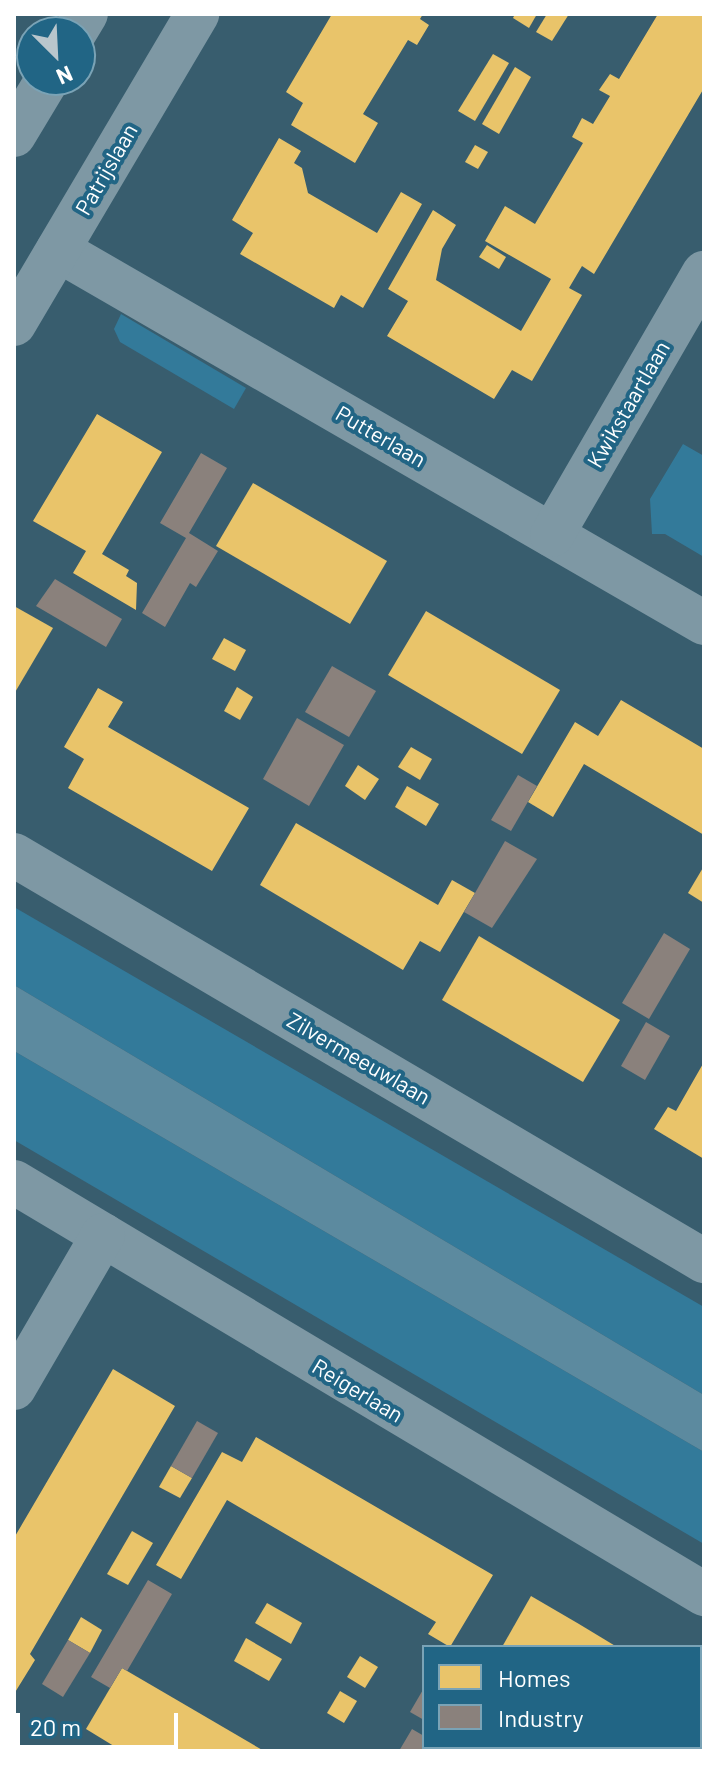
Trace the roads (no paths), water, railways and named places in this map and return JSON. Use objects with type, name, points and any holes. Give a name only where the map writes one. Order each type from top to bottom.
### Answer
[{"type":"street","name":"Patrijslaan","points":[[14,324],[197,14]]},
{"type":"street","points":[[14,135],[37,96]]},
{"type":"street","name":"Putterlaan","points":[[58,250],[704,623]]},
{"type":"street","name":"Kwikstaartlaan","points":[[552,535],[704,273]]},
{"type":"street","name":"Zilvermeeuwlaan","points":[[14,855],[704,1261]]},
{"type":"street","name":"Reigerlaan","points":[[14,1182],[704,1594]]},
{"type":"street","points":[[14,1388],[103,1235]]}]
